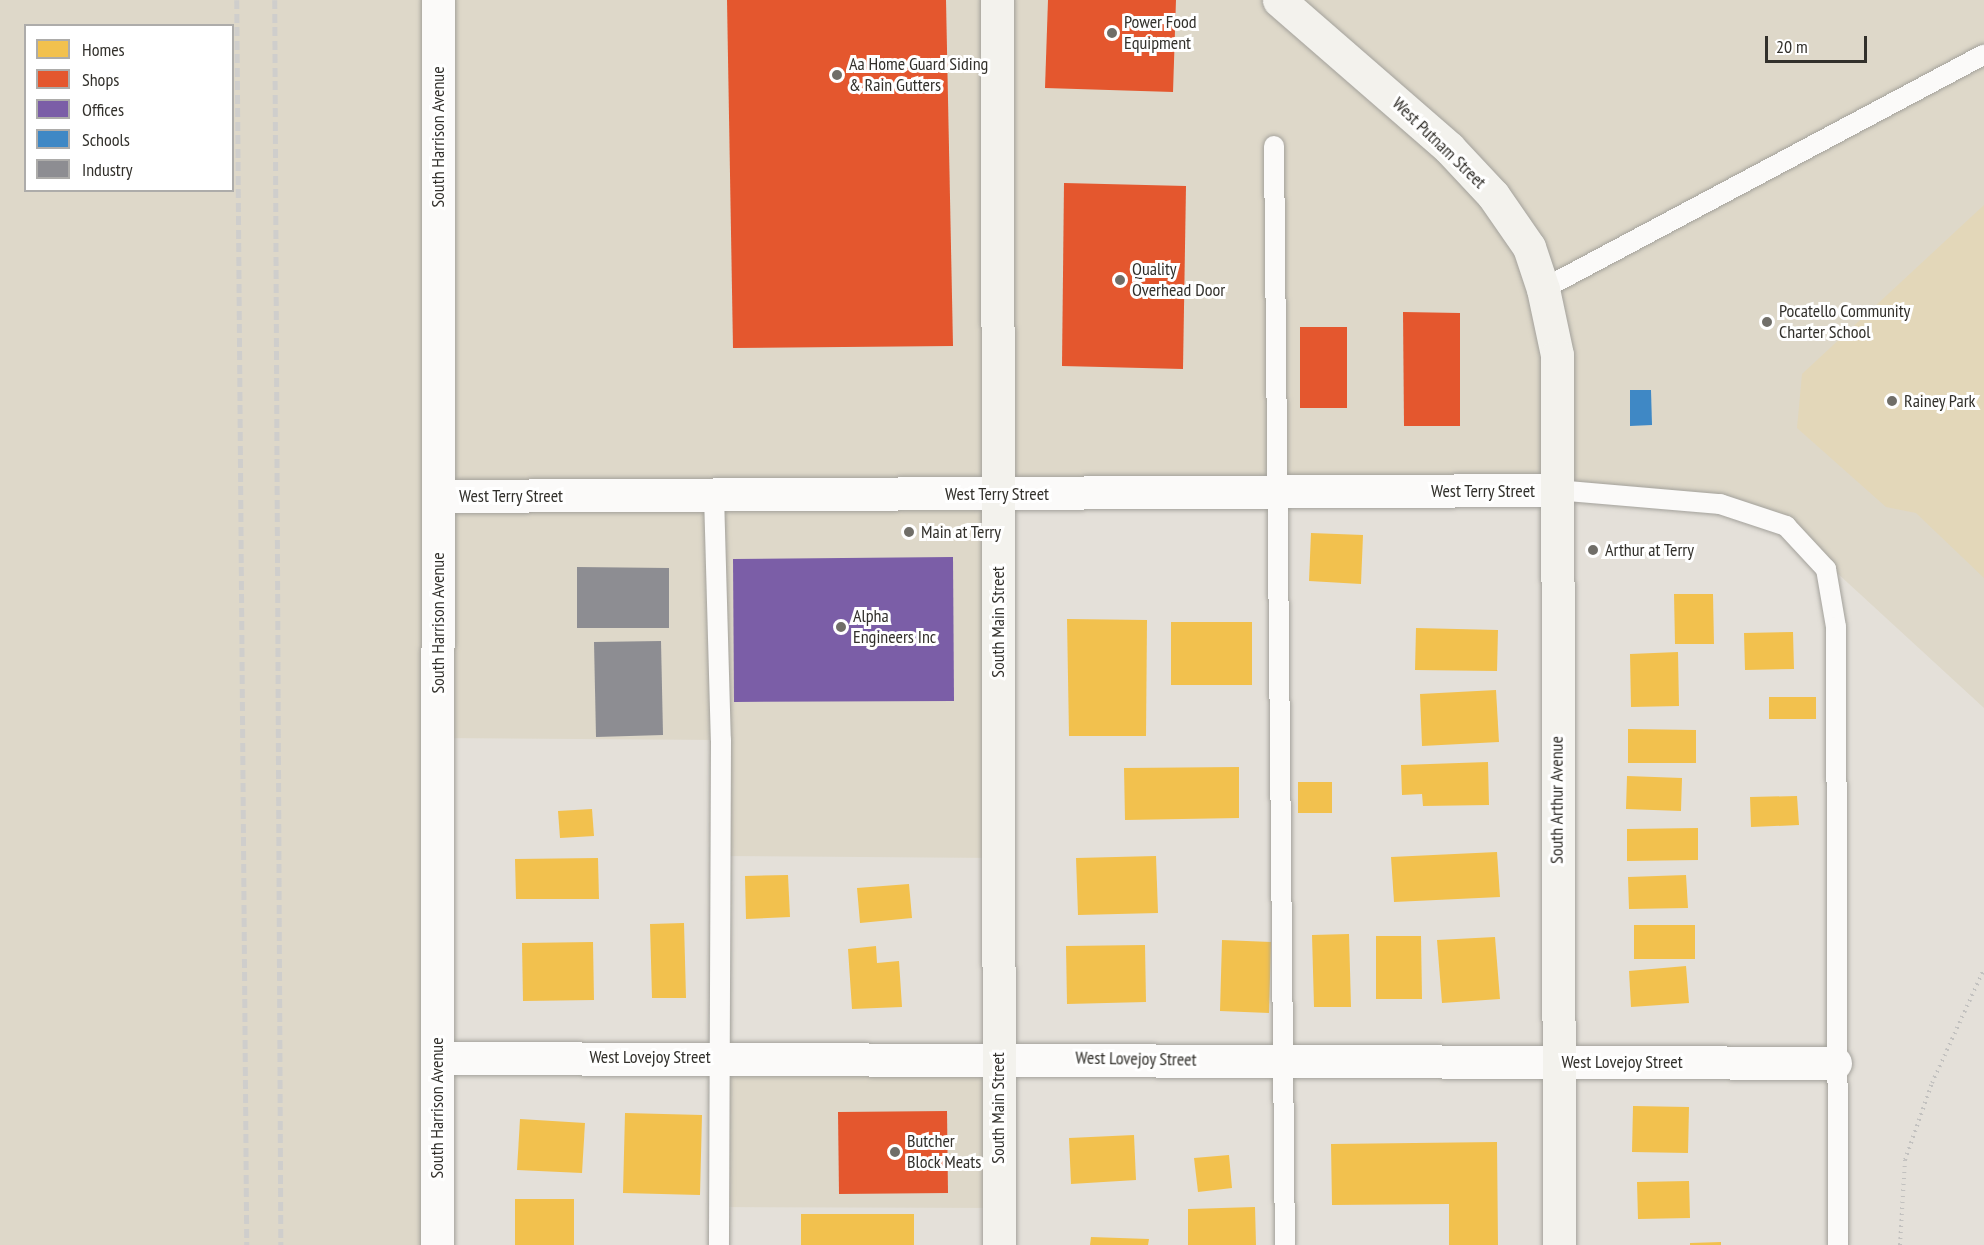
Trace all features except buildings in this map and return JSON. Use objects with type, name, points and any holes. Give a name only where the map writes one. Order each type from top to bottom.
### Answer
[{"type":"main road","name":"South Main Street","points":[[997,0],[999,1245]]},
{"type":"main road","name":"West Putnam Street","points":[[1279,0],[1441,141],[1493,195],[1529,247],[1543,289],[1557,355]]},
{"type":"main road","name":"South Arthur Avenue","points":[[1557,355],[1559,1245]]},
{"type":"street","name":"South Harrison Avenue","points":[[437,1245],[438,0]]},
{"type":"street","name":"West Terry Street","points":[[438,496],[1556,490]]},
{"type":"street","name":"West Lovejoy Street","points":[[437,1059],[998,1057],[1283,1061],[1835,1063]]},
{"type":"lane","points":[[1543,289],[1984,55]]},
{"type":"lane","points":[[1274,146],[1280,492],[1285,1245]]},
{"type":"lane","points":[[1556,490],[1720,504],[1786,526],[1826,569],[1836,627],[1835,1063],[1838,1245]]},
{"type":"lane","points":[[714,495],[721,740],[719,1245]]},
{"type":"path","points":[[1900,1245],[1905,1160],[1932,1083],[1984,969]]},
{"type":"shaded area","points":[[0,0],[1984,0],[1984,708],[1786,526],[1720,504],[1555,490],[998,494],[998,858],[721,856],[720,740],[438,738],[437,1245],[0,1245]]},
{"type":"shaded area","name":"Rainey Park","points":[[1984,205],[1984,578],[1916,513],[1886,507],[1797,428],[1802,374]]},
{"type":"shaded area","points":[[719,1057],[998,1057],[999,1208],[720,1207]]},
{"type":"railway","points":[[237,0],[247,1245]]},
{"type":"railway","points":[[275,0],[281,1245]]},
{"type":"place","name":"Power Food Equipment","points":[[1112,33]]},
{"type":"place","name":"Aa Home Guard Siding & Rain Gutters","points":[[837,75]]},
{"type":"place","name":"Quality Overhead Door","points":[[1120,280]]},
{"type":"place","name":"Pocatello Community Charter School","points":[[1767,322]]},
{"type":"place","name":"Rainey Park","points":[[1892,401]]},
{"type":"place","name":"Main at Terry","points":[[909,532]]},
{"type":"place","name":"Arthur at Terry","points":[[1593,550]]},
{"type":"place","name":"Alpha Engineers Inc","points":[[841,627]]},
{"type":"place","name":"Butcher Block Meats","points":[[895,1152]]}]
